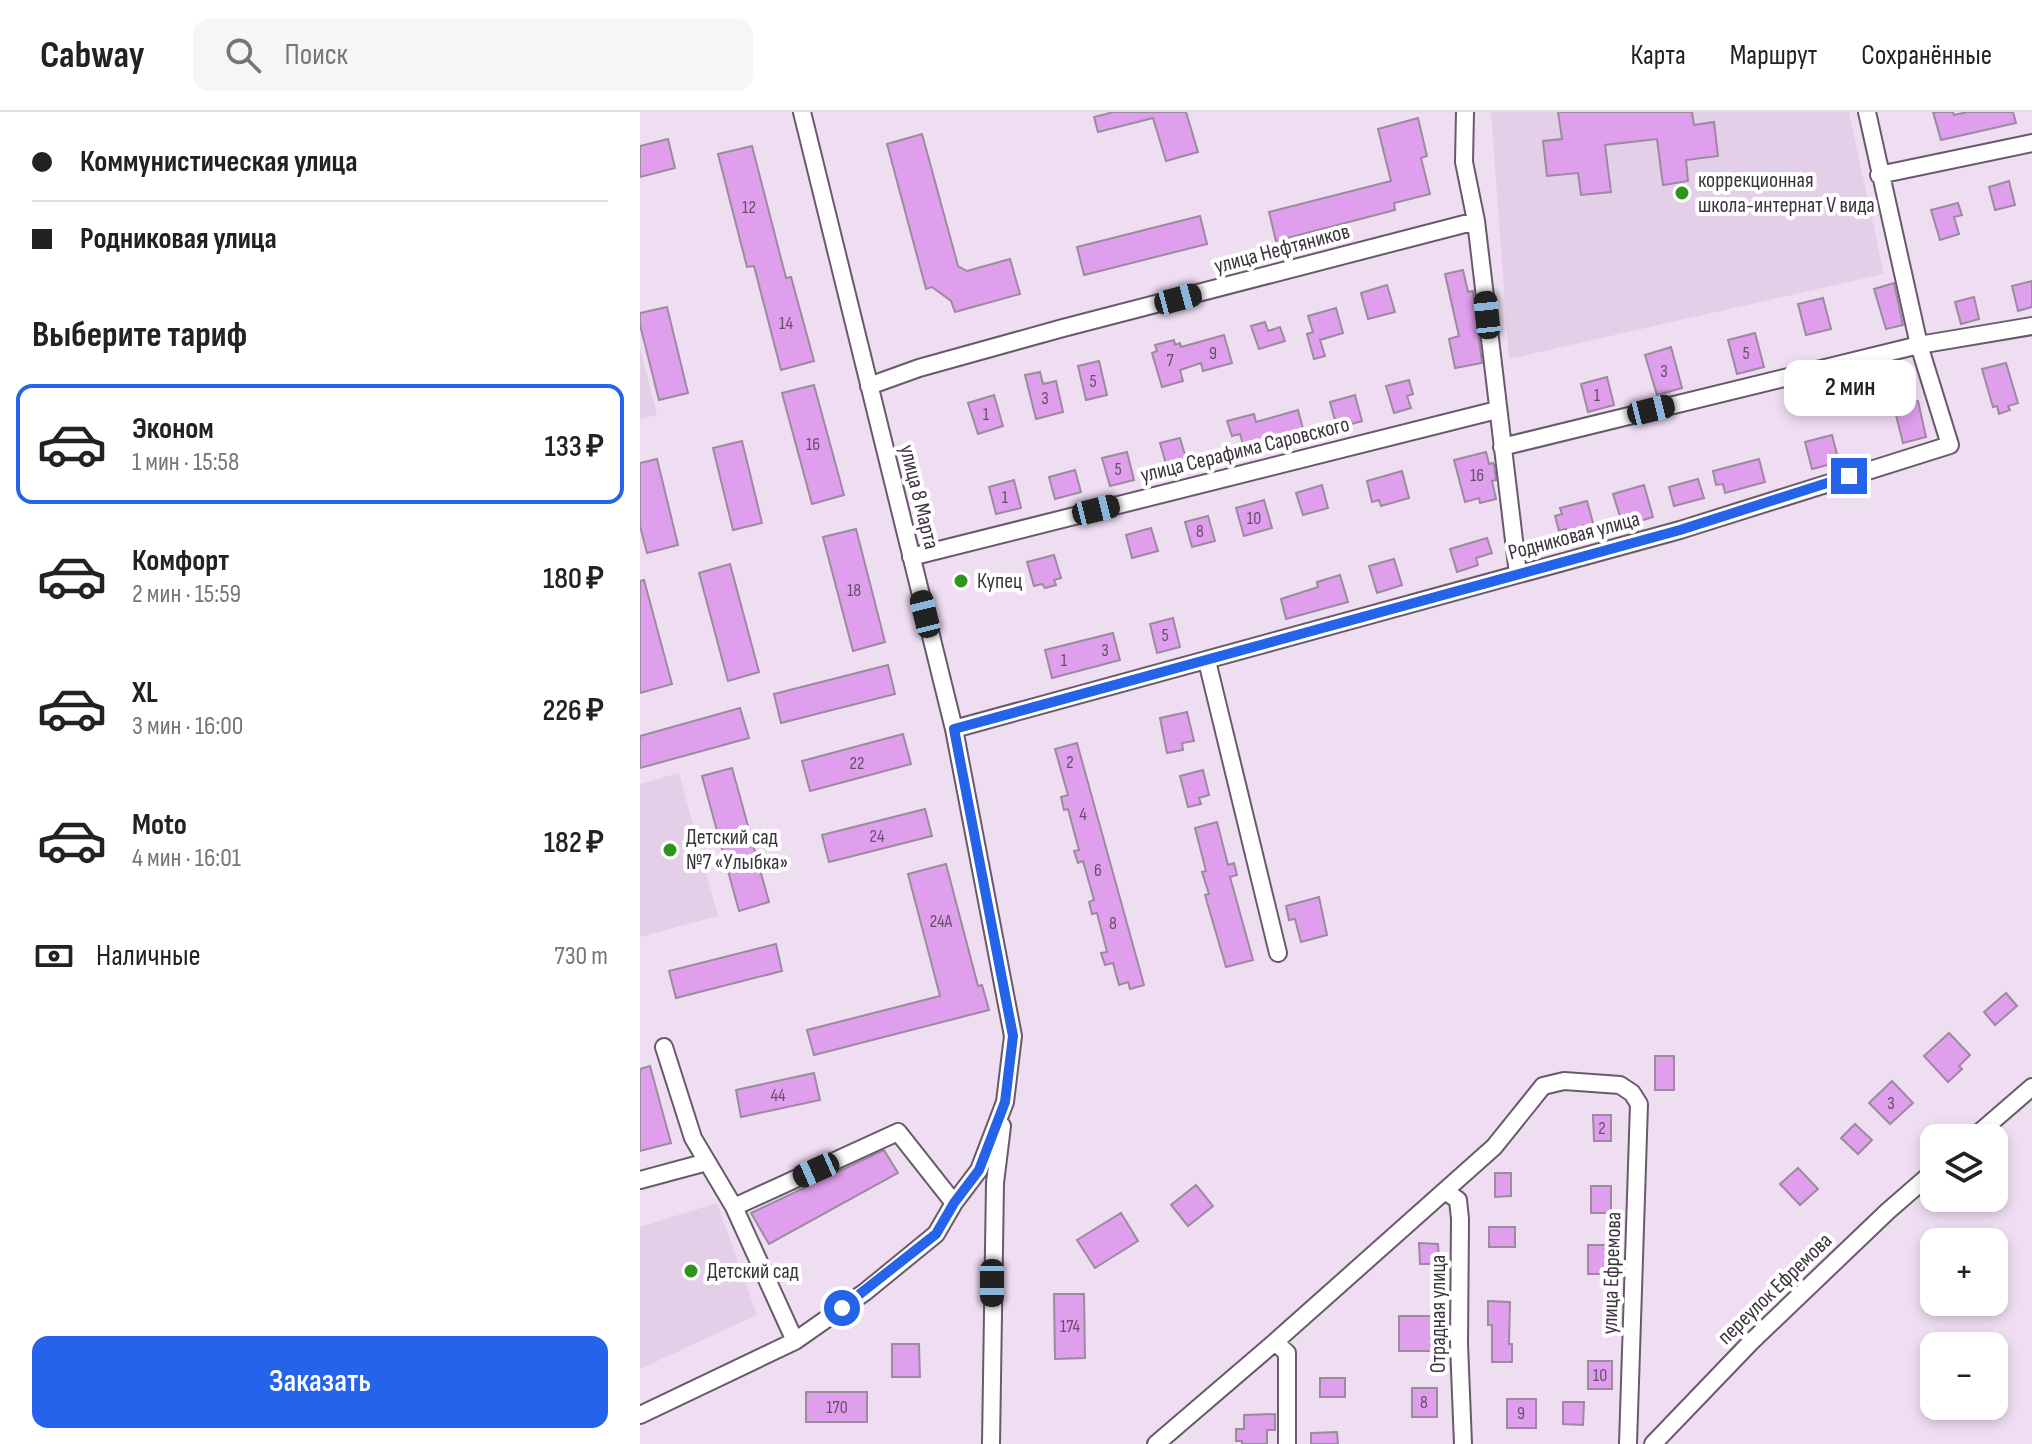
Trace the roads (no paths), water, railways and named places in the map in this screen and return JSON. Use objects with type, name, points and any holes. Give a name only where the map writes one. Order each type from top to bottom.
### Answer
[{"type":"street","name":"улица 8 Марта","points":[[802,112],[954,729],[1013,1036],[1005,1102]]},
{"type":"street","points":[[1465,112],[1464,162],[1476,221],[1518,574]]},
{"type":"street","points":[[1867,112],[1919,345]]},
{"type":"street","points":[[1879,175],[2032,143]]},
{"type":"street","name":"улица Нефтяников","points":[[869,386],[919,368],[1020,340],[1476,221]]},
{"type":"street","points":[[1502,447],[1919,345],[2032,326]]},
{"type":"street","name":"Родниковая улица","points":[[954,729],[1680,530],[1950,445],[1919,345]]},
{"type":"street","name":"улица Серафима Саровского","points":[[911,557],[1497,410]]},
{"type":"street","points":[[1207,661],[1278,953]]},
{"type":"street","points":[[664,1047],[693,1138],[734,1207],[795,1341]]},
{"type":"street","name":"улица Ефремова","points":[[1445,1191],[1494,1147],[1543,1086],[1564,1081],[1620,1085],[1632,1093],[1639,1104],[1628,1444]]},
{"type":"street","points":[[1989,1124],[2032,1087]]},
{"type":"street","points":[[640,1415],[795,1341],[865,1292],[936,1234],[979,1170],[1005,1102]]},
{"type":"street","points":[[991,1444],[995,1183],[1005,1102]]},
{"type":"street","points":[[734,1207],[898,1132],[954,1203]]},
{"type":"street","points":[[640,1180],[707,1162]]},
{"type":"street","name":"переулок Ефремова","points":[[1653,1444],[1751,1342],[1920,1183]]},
{"type":"street","points":[[1156,1444],[1445,1191]]},
{"type":"street","name":"Отрадная улица","points":[[1445,1191],[1458,1200],[1460,1219],[1459,1344],[1463,1444]]},
{"type":"street","points":[[1275,1342],[1287,1353],[1287,1444]]},
{"type":"place","name":"коррекционная школа-интернат V вида","points":[[1682,193]]},
{"type":"place","name":"Купец","points":[[961,581]]},
{"type":"place","name":"Детский сад №7 «Улыбка»","points":[[670,850]]},
{"type":"place","name":"Детский сад","points":[[691,1271]]}]
